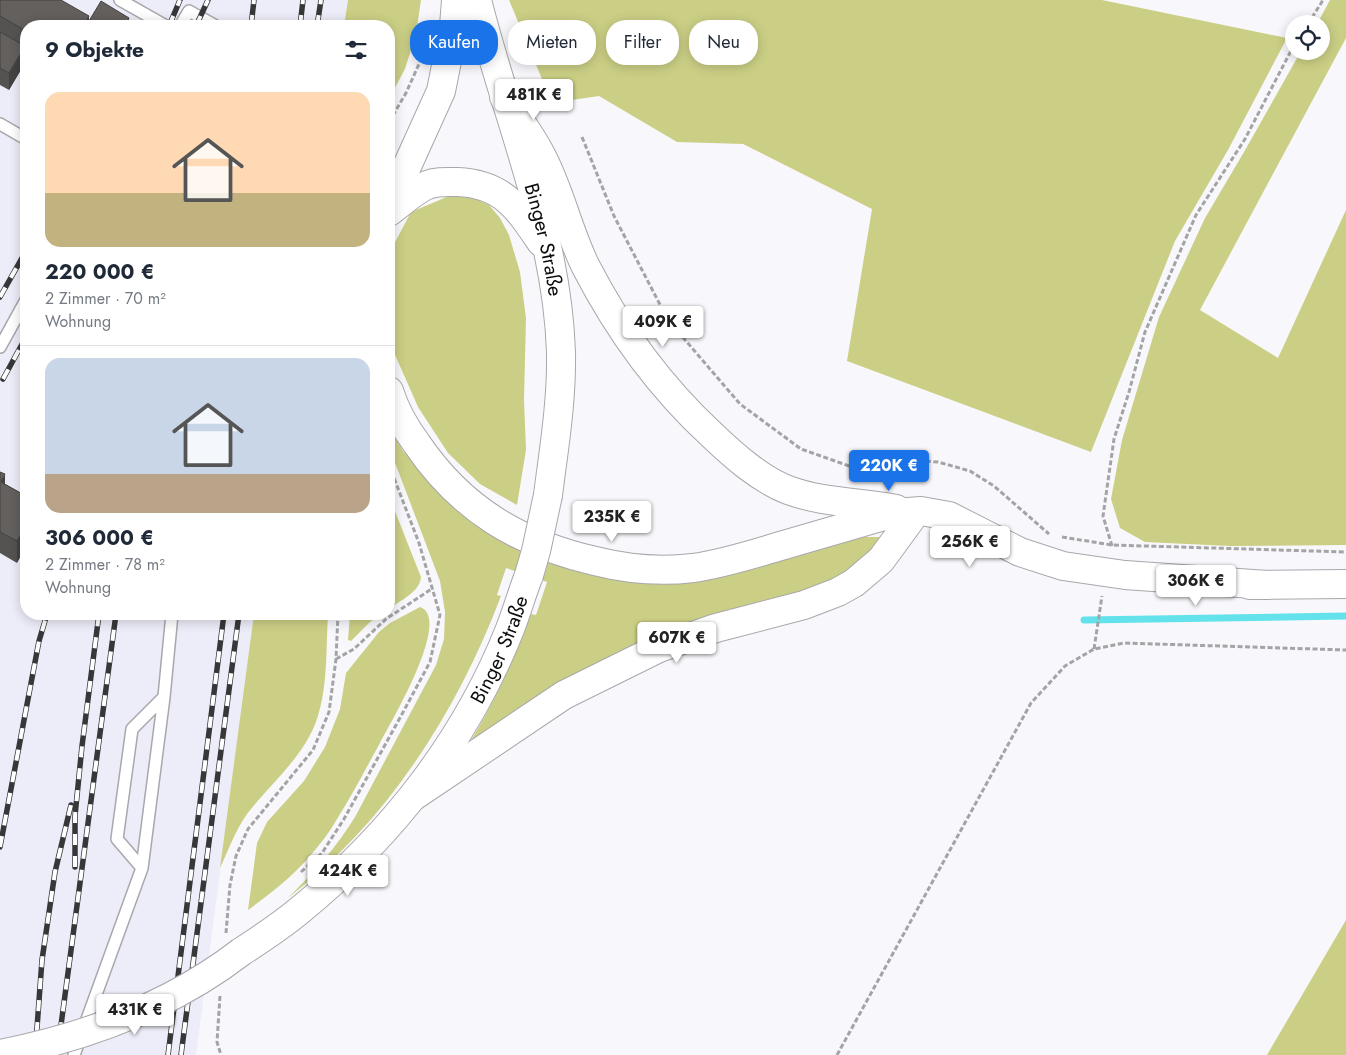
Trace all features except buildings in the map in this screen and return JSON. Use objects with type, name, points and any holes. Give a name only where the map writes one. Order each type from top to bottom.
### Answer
[{"type":"main road","points":[[395,193],[441,91],[454,26],[456,0]]},
{"type":"main road","name":"Binger Straße","points":[[0,1054],[67,1038],[107,1025],[187,989],[233,943],[298,912],[360,857],[388,828],[437,766],[477,700],[510,628],[536,551],[548,495],[557,430],[561,353],[558,315],[548,251],[538,205],[504,98],[477,0]]},
{"type":"main road","points":[[504,98],[541,154],[585,265],[603,298],[622,329],[670,394],[692,418],[736,457],[761,475],[786,489],[812,498],[874,505],[909,515]]},
{"type":"main road","points":[[395,208],[426,186],[440,182],[474,183],[488,187],[515,206],[548,251]]},
{"type":"main road","points":[[395,407],[408,431],[444,480],[465,500],[488,517],[538,545],[610,565],[665,570],[692,568],[734,560],[880,517],[935,512],[949,516],[1020,552],[1063,566],[1135,576],[1267,584],[1346,584]]},
{"type":"main road","points":[[414,796],[564,695],[659,648],[716,628],[804,605],[838,592],[854,583],[880,560],[909,515]]},
{"type":"lane","points":[[120,0],[155,20]]},
{"type":"lane","points":[[184,20],[189,11],[205,20]]},
{"type":"lane","points":[[0,124],[20,136]]},
{"type":"lane","points":[[0,347],[20,311]]},
{"type":"lane","points":[[74,1055],[142,868],[164,697],[171,620]]},
{"type":"lane","points":[[142,868],[117,839],[132,729],[164,697]]},
{"type":"path","points":[[1314,15],[1323,0]]},
{"type":"path","points":[[1112,545],[1104,516],[1114,439],[1130,392],[1146,332],[1196,215],[1245,139],[1286,60]]},
{"type":"path","points":[[395,112],[418,65]]},
{"type":"path","points":[[582,137],[614,216],[668,320],[740,404],[801,449],[855,468],[912,460],[938,462],[970,471],[994,486],[1052,535]]},
{"type":"path","points":[[301,873],[322,853],[344,819],[430,662],[440,615],[419,543],[395,481]]},
{"type":"path","points":[[1060,537],[1112,545],[1346,552]]},
{"type":"path","points":[[395,613],[433,588]]},
{"type":"path","points":[[233,943],[230,885],[236,856],[248,829],[313,750],[329,712],[336,659],[338,620]]},
{"type":"path","points":[[336,659],[354,649],[385,620]]},
{"type":"path","points":[[837,1055],[1031,703],[1065,666],[1094,649],[1124,643],[1346,650]]},
{"type":"path","points":[[221,993],[216,1042],[221,1055]]},
{"type":"shaded area","points":[[0,0],[348,0],[345,20],[20,20],[20,620],[253,620],[196,1055],[0,1055]]},
{"type":"green space","points":[[348,0],[421,0],[418,20],[410,20],[410,53],[405,69],[395,88],[395,20],[345,20]]},
{"type":"green space","points":[[509,0],[1102,0],[1285,38],[1285,42],[1228,150],[1175,241],[1091,452],[847,361],[872,209],[743,144],[677,142],[599,96],[552,103],[536,65],[596,65],[596,20],[517,20]]},
{"type":"green space","points":[[1330,0],[1346,0],[1346,38],[1200,310],[1278,358],[1346,210],[1346,545],[1230,546],[1145,542],[1120,528],[1111,499],[1122,440],[1159,317],[1205,218],[1296,60],[1330,60],[1330,15],[1322,15]]},
{"type":"green space","points":[[449,196],[471,197],[489,205],[500,218],[509,235],[520,272],[526,318],[524,400],[526,450],[517,505],[480,484],[448,453],[418,407],[395,355],[395,242],[411,212]]},
{"type":"green space","points":[[395,438],[403,451],[417,466],[549,557],[791,555],[862,537],[883,537],[877,548],[833,586],[468,745],[502,681],[531,614],[536,615],[547,582],[506,568],[497,595],[501,596],[483,639],[463,681],[415,762],[387,800],[357,835],[324,868],[288,898],[324,860],[355,817],[436,665],[444,639],[445,612],[440,581],[395,463]]},
{"type":"green space","points":[[395,511],[421,577],[414,591],[395,605]]},
{"type":"green space","points":[[420,607],[428,615],[429,630],[424,650],[406,695],[354,791],[331,829],[310,856],[280,885],[248,910],[257,843],[267,822],[304,781],[325,747],[340,709],[346,673],[379,632],[390,623]]},
{"type":"green space","points":[[253,620],[328,620],[323,693],[321,706],[311,733],[295,758],[247,814],[220,868]]},
{"type":"green space","points":[[350,620],[373,620],[351,641],[348,640]]},
{"type":"green space","points":[[1346,920],[1346,1055],[1267,1055]]},
{"type":"waterway","points":[[1084,620],[1346,616]]},
{"type":"railway","points":[[172,20],[180,0]]},
{"type":"railway","points":[[199,20],[208,0]]},
{"type":"railway","points":[[252,20],[254,0]]},
{"type":"railway","points":[[301,20],[303,0]]},
{"type":"railway","points":[[318,20],[321,0]]},
{"type":"railway","points":[[0,297],[20,262]]},
{"type":"railway","points":[[3,379],[20,348]]},
{"type":"railway","points":[[0,847],[39,641],[45,620]]},
{"type":"railway","points":[[75,867],[75,816],[98,620]]},
{"type":"railway","points":[[57,1055],[115,620]]},
{"type":"railway","points":[[168,1055],[223,620]]},
{"type":"railway","points":[[181,1055],[238,620]]},
{"type":"railway","points":[[35,1055],[42,960],[55,872],[71,805]]}]
